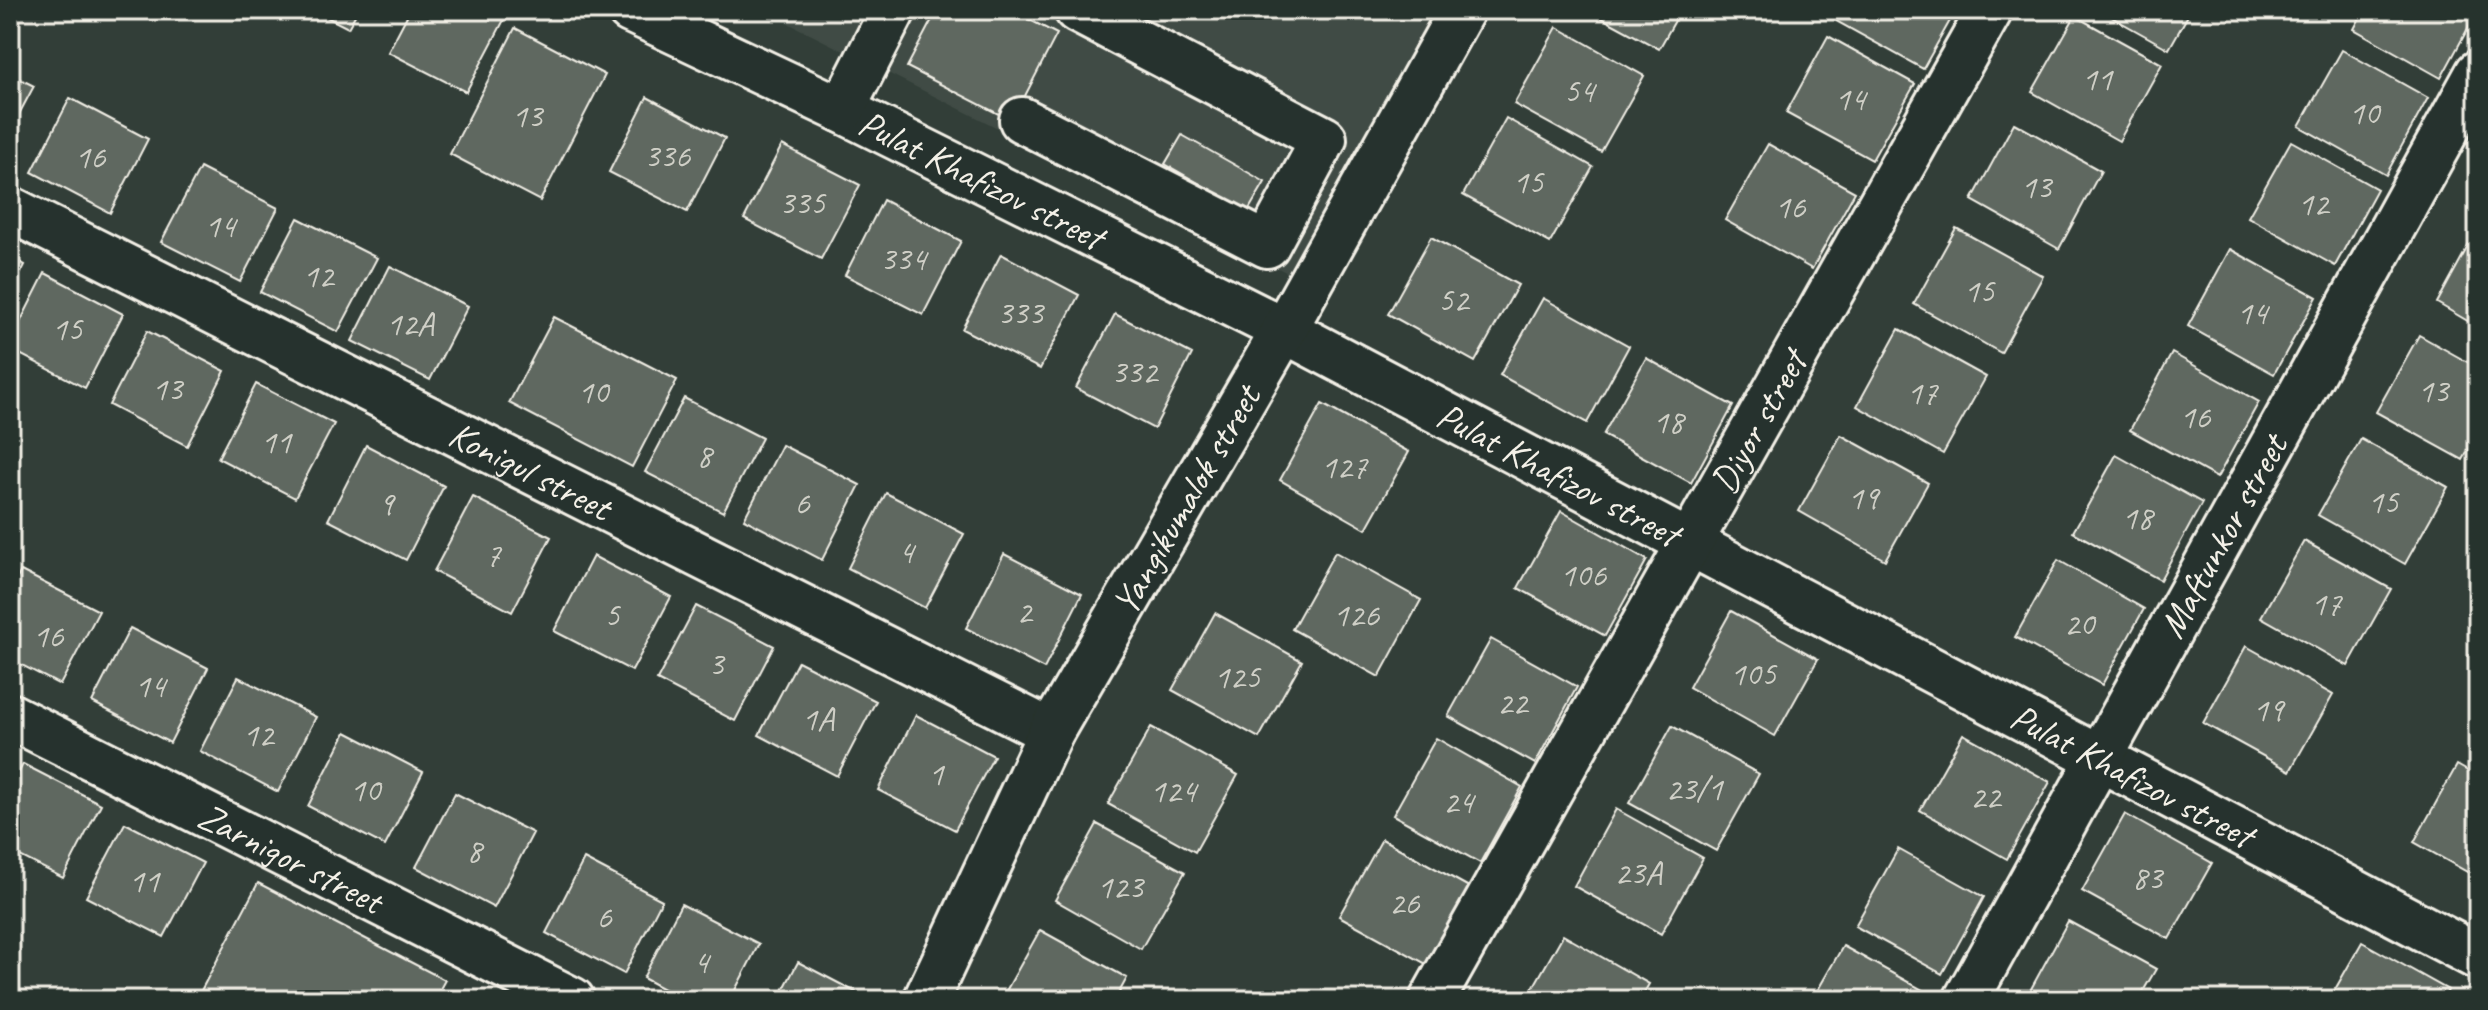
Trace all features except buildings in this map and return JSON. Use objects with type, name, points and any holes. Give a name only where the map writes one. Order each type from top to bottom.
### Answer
[{"type":"street","name":"Pulat Khafizov street","points":[[630,10],[842,110],[1284,330],[2478,957]]},
{"type":"street","points":[[842,110],[893,10],[874,10]]},
{"type":"street","points":[[1022,120],[1267,245],[1324,139],[1077,10]]},
{"type":"street","name":"Yangikumalok street","points":[[926,1000],[1051,732],[1284,330],[1462,10]]},
{"type":"street","name":"Diyor street","points":[[1432,1000],[1990,10]]},
{"type":"street","name":"Maftunkor street","points":[[1966,1000],[2478,73]]},
{"type":"street","name":"Konigul street","points":[[10,209],[1051,732]]},
{"type":"street","name":"Zarnigor street","points":[[10,716],[572,1000]]},
{"type":"shaded area","points":[[762,10],[1436,10],[1290,274]]}]
